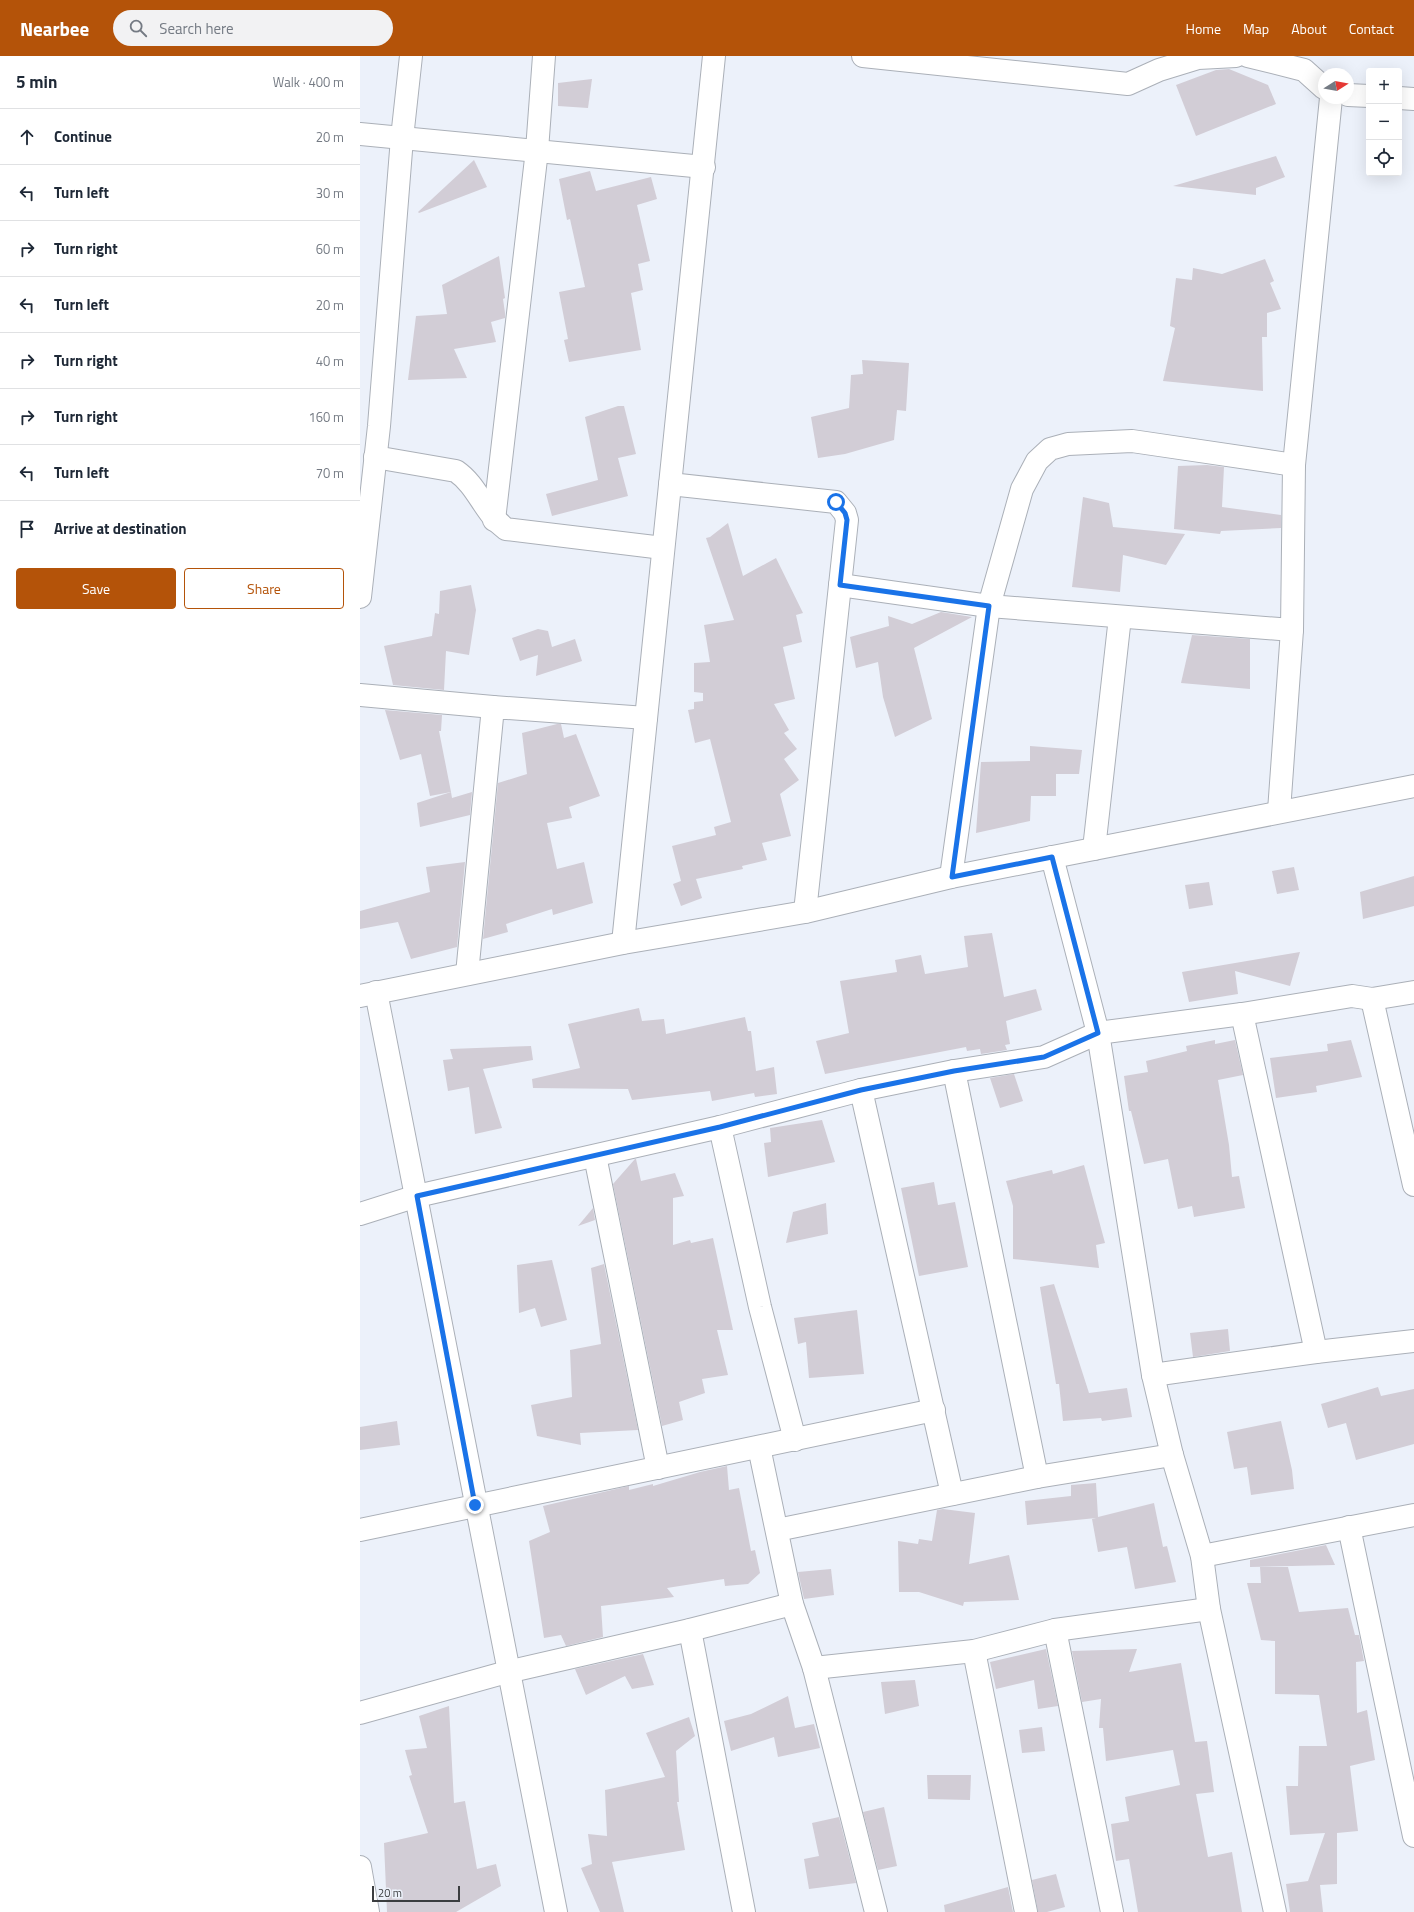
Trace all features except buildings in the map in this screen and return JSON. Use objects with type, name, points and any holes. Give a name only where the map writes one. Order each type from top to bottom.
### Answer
[{"type":"street","points":[[360,597],[375,457],[369,426],[411,56]]},
{"type":"street","points":[[494,520],[537,150],[544,56]]},
{"type":"street","points":[[623,943],[663,548],[704,167],[714,56]]},
{"type":"street","points":[[863,56],[1128,84],[1159,70],[1198,58],[1236,56]]},
{"type":"street","points":[[1248,56],[1304,70],[1318,83]]},
{"type":"street","points":[[1354,95],[1366,96]]},
{"type":"street","points":[[1402,98],[1414,99]]},
{"type":"street","points":[[1279,812],[1292,630],[1294,465],[1330,104]]},
{"type":"street","points":[[360,134],[704,167]]},
{"type":"street","points":[[952,877],[989,606],[1022,489],[1037,460],[1050,449],[1068,444],[1132,441],[1294,465]]},
{"type":"street","points":[[375,457],[456,471],[466,477],[476,490],[494,520],[506,529],[663,548]]},
{"type":"street","points":[[670,484],[836,502],[845,513],[847,520],[805,912]]},
{"type":"street","points":[[840,585],[989,606],[1292,630]]},
{"type":"street","points":[[1094,849],[1120,617]]},
{"type":"street","points":[[360,695],[493,707],[646,718]]},
{"type":"street","points":[[467,974],[493,707]]},
{"type":"street","points":[[556,1912],[475,1505],[417,1196],[368,994],[623,943],[805,912],[952,877],[1414,786]]},
{"type":"street","points":[[1052,857],[1098,1033],[1153,1375],[1172,1455],[1202,1556],[1209,1609],[1275,1912]]},
{"type":"street","points":[[360,1214],[417,1196],[720,1127],[861,1090],[954,1071],[1044,1057],[1098,1033],[1242,1014],[1352,996],[1372,999],[1414,992]]},
{"type":"street","points":[[1372,999],[1414,1185]]},
{"type":"street","points":[[1242,1014],[1316,1352]]},
{"type":"street","points":[[954,1071],[1037,1477]]},
{"type":"street","points":[[861,1090],[952,1494]]},
{"type":"street","points":[[720,1127],[760,1307],[795,1440]]},
{"type":"street","points":[[595,1156],[658,1468]]},
{"type":"street","points":[[1153,1375],[1316,1352],[1414,1341]]},
{"type":"street","points":[[360,1530],[934,1410]]},
{"type":"street","points":[[759,1447],[792,1604],[814,1668],[876,1912]]},
{"type":"street","points":[[777,1530],[1037,1477],[1172,1455]]},
{"type":"street","points":[[1202,1556],[1414,1515]]},
{"type":"street","points":[[1349,1527],[1414,1836]]},
{"type":"street","points":[[360,1713],[508,1672],[690,1630],[792,1604]]},
{"type":"street","points":[[814,1668],[974,1651],[1056,1630],[1209,1609]]},
{"type":"street","points":[[690,1630],[744,1912]]},
{"type":"street","points":[[1056,1630],[1112,1912]]},
{"type":"street","points":[[974,1651],[1026,1912]]},
{"type":"street","points":[[360,1867],[368,1912]]},
{"type":"route","points":[[475,1505],[417,1196],[720,1127],[861,1090],[954,1071],[1044,1057],[1098,1033],[1052,857],[952,877],[989,606],[840,585],[847,520],[845,513],[836,502]]}]
